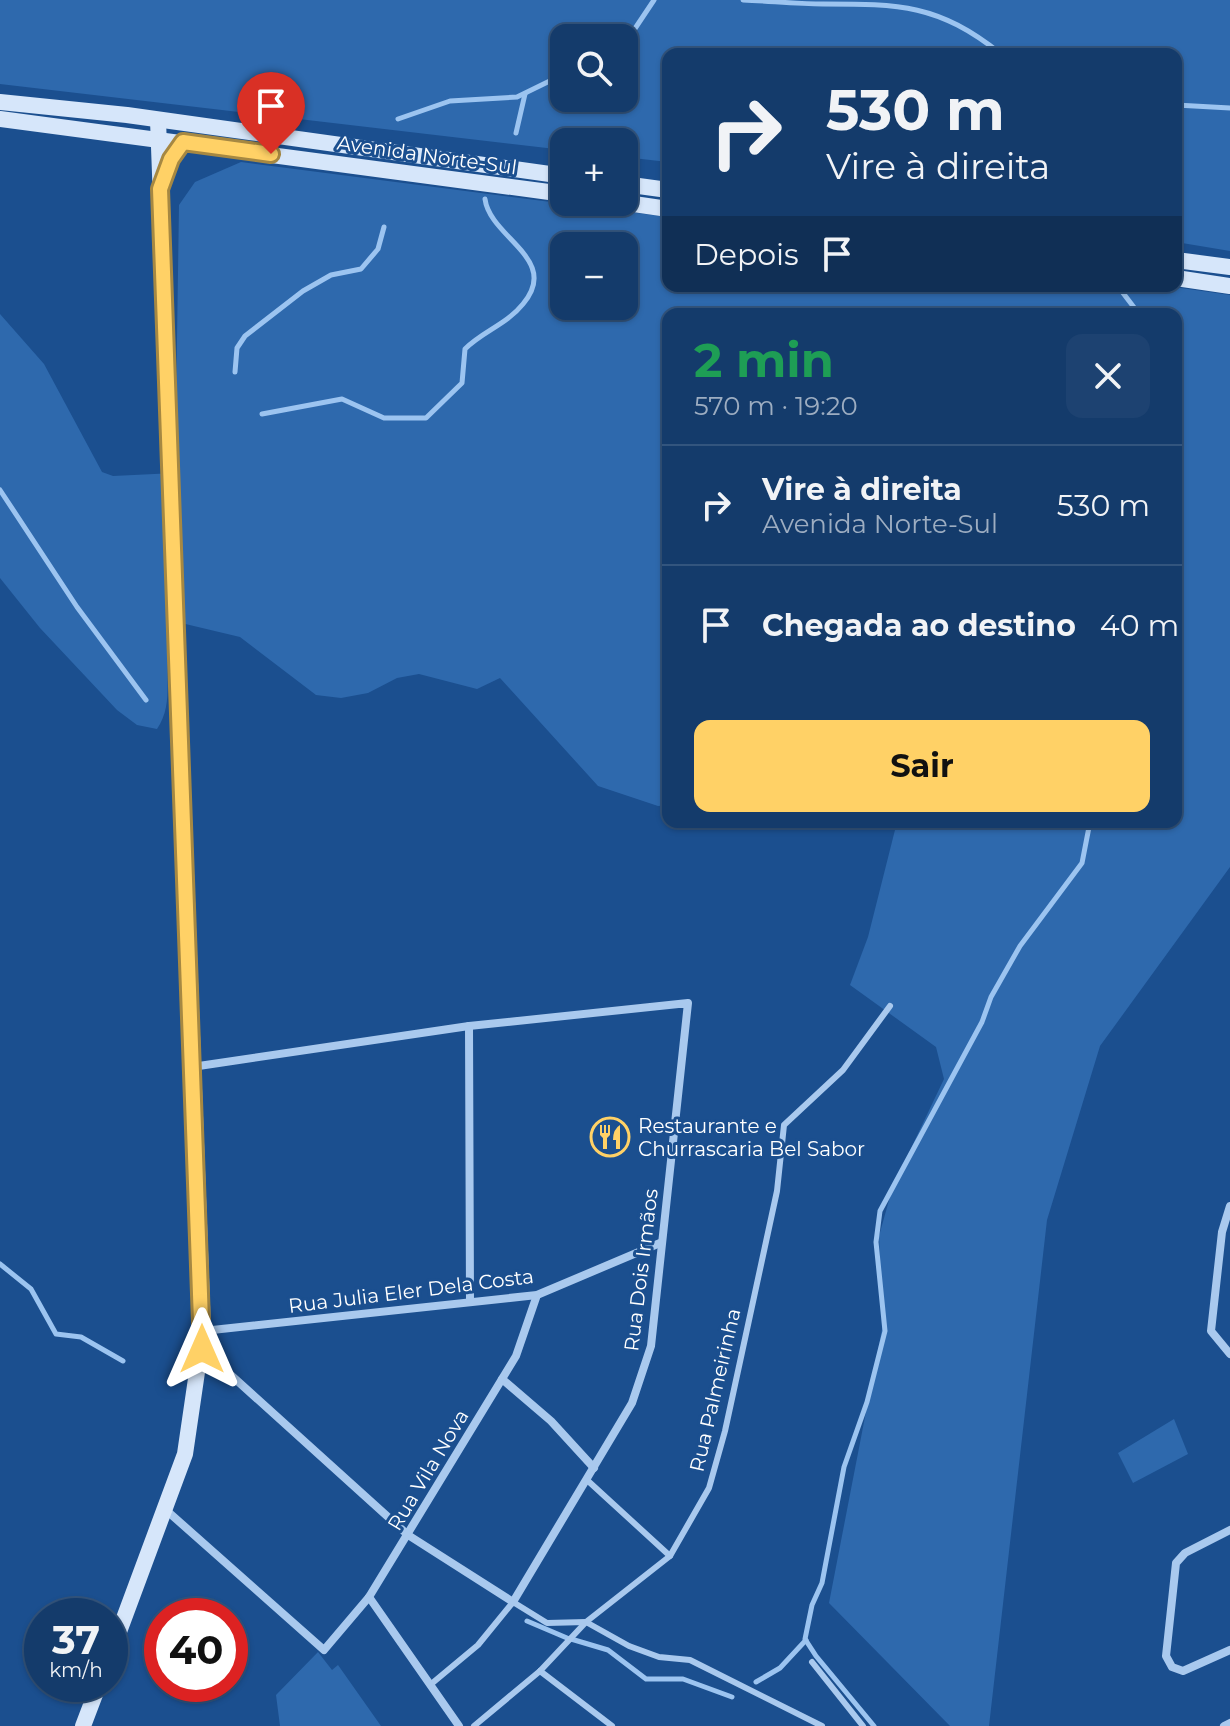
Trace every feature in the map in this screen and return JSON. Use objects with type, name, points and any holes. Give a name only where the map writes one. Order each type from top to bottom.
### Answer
[{"type":"street","name":"Avenida Norte-Sul","points":[[0,102],[158,120],[550,174]]},
{"type":"street","name":"Avenida Norte-Sul","points":[[0,119],[550,192]]},
{"type":"street","points":[[128,1609],[185,1454],[203,1331],[156,139],[158,120]]},
{"type":"street","points":[[160,189],[171,159],[183,142]]},
{"type":"street","points":[[638,186],[662,189]]},
{"type":"street","points":[[638,205],[662,208]]},
{"type":"street","points":[[1182,261],[1230,267]]},
{"type":"street","points":[[1182,279],[1230,286]]},
{"type":"street","name":"Rua Dois Irmãos","points":[[469,1026],[688,1003],[651,1346],[632,1403],[513,1602]]},
{"type":"street","points":[[191,1067],[469,1026],[470,1302]]},
{"type":"street","points":[[1230,1206],[1222,1232],[1211,1331],[1230,1354]]},
{"type":"street","name":"Rua Julia Eler Dela Costa","points":[[203,1331],[537,1295],[660,1243]]},
{"type":"street","name":"Rua Vila Nova","points":[[166,1510],[324,1650],[369,1597],[516,1356],[537,1295]]},
{"type":"street","points":[[202,1349],[408,1535],[513,1602]]},
{"type":"street","points":[[502,1379],[551,1421],[594,1468]]},
{"type":"street","points":[[1230,1530],[1185,1553],[1176,1563],[1166,1656],[1172,1667],[1183,1671],[1230,1650]]},
{"type":"street","points":[[369,1597],[459,1726]]},
{"type":"street","points":[[83,1726],[92,1702]]},
{"type":"street","points":[[1224,1726],[1230,1723]]},
{"type":"lane","name":"Rua Palmeirinha","points":[[474,1726],[540,1671],[586,1622],[670,1556],[709,1488],[725,1431],[777,1191],[784,1125],[843,1070],[890,1006]]},
{"type":"lane","points":[[587,1480],[670,1556]]},
{"type":"lane","points":[[430,1685],[478,1645],[513,1602],[547,1623],[586,1622],[629,1646],[659,1657],[690,1660],[822,1726]]},
{"type":"lane","points":[[812,1662],[863,1726]]},
{"type":"lane","points":[[540,1671],[612,1726]]},
{"type":"shaded area","points":[[0,0],[1230,0],[1230,251],[1182,243],[1182,48],[662,48],[662,161],[638,159],[638,128],[550,128],[550,148],[0,84]]},
{"type":"shaded area","points":[[241,162],[550,202],[550,216],[638,216],[638,213],[662,216],[662,292],[1182,292],[1182,288],[1230,295],[1230,867],[1100,1046],[1047,1220],[989,1726],[950,1726],[829,1603],[882,1329],[879,1236],[893,1186],[944,1079],[936,1047],[850,985],[868,937],[895,828],[1182,828],[1182,308],[662,308],[662,806],[598,786],[500,678],[477,689],[419,674],[397,678],[368,693],[341,698],[316,695],[240,637],[177,622],[168,660],[167,704],[162,721],[157,729],[137,725],[117,710],[40,628],[0,578],[0,314],[44,364],[102,472],[113,476],[175,473],[179,205],[195,182]]},
{"type":"shaded area","points":[[1174,1419],[1188,1454],[1133,1483],[1118,1453]]},
{"type":"shaded area","points":[[318,1652],[332,1670],[338,1665],[381,1726],[280,1726],[276,1695]]},
{"type":"waterway","points":[[638,24],[654,0]]},
{"type":"waterway","points":[[743,0],[874,5],[917,10],[957,25],[993,48]]},
{"type":"waterway","points":[[398,119],[450,101],[517,97],[550,81]]},
{"type":"waterway","points":[[516,133],[525,94]]},
{"type":"waterway","points":[[1182,105],[1230,108]]},
{"type":"waterway","points":[[262,414],[342,399],[384,418],[426,418],[462,383],[465,349],[516,311],[532,288],[534,274],[529,261],[498,226],[485,199]]},
{"type":"waterway","points":[[235,372],[237,348],[245,336],[303,291],[331,275],[361,269],[378,249],[384,227]]},
{"type":"waterway","points":[[1122,292],[1134,308]]},
{"type":"waterway","points":[[0,490],[77,607],[146,700]]},
{"type":"waterway","points":[[874,1726],[805,1639],[812,1605],[822,1583],[844,1467],[867,1402],[885,1331],[876,1242],[880,1211],[1020,946],[1082,863],[1089,828]]},
{"type":"waterway","points":[[0,1264],[31,1289],[56,1334],[81,1337],[123,1361]]},
{"type":"waterway","points":[[527,1621],[567,1638]]},
{"type":"waterway","points":[[571,1639],[608,1650],[646,1679],[683,1679],[732,1697]]},
{"type":"waterway","points":[[756,1682],[780,1668],[806,1640]]},
{"type":"place","name":"Restaurante e Churrascaria Bel Sabor","points":[[610,1137]]},
{"type":"route","points":[[202,1349],[169,361],[160,189],[171,159],[183,142],[271,154]]}]
